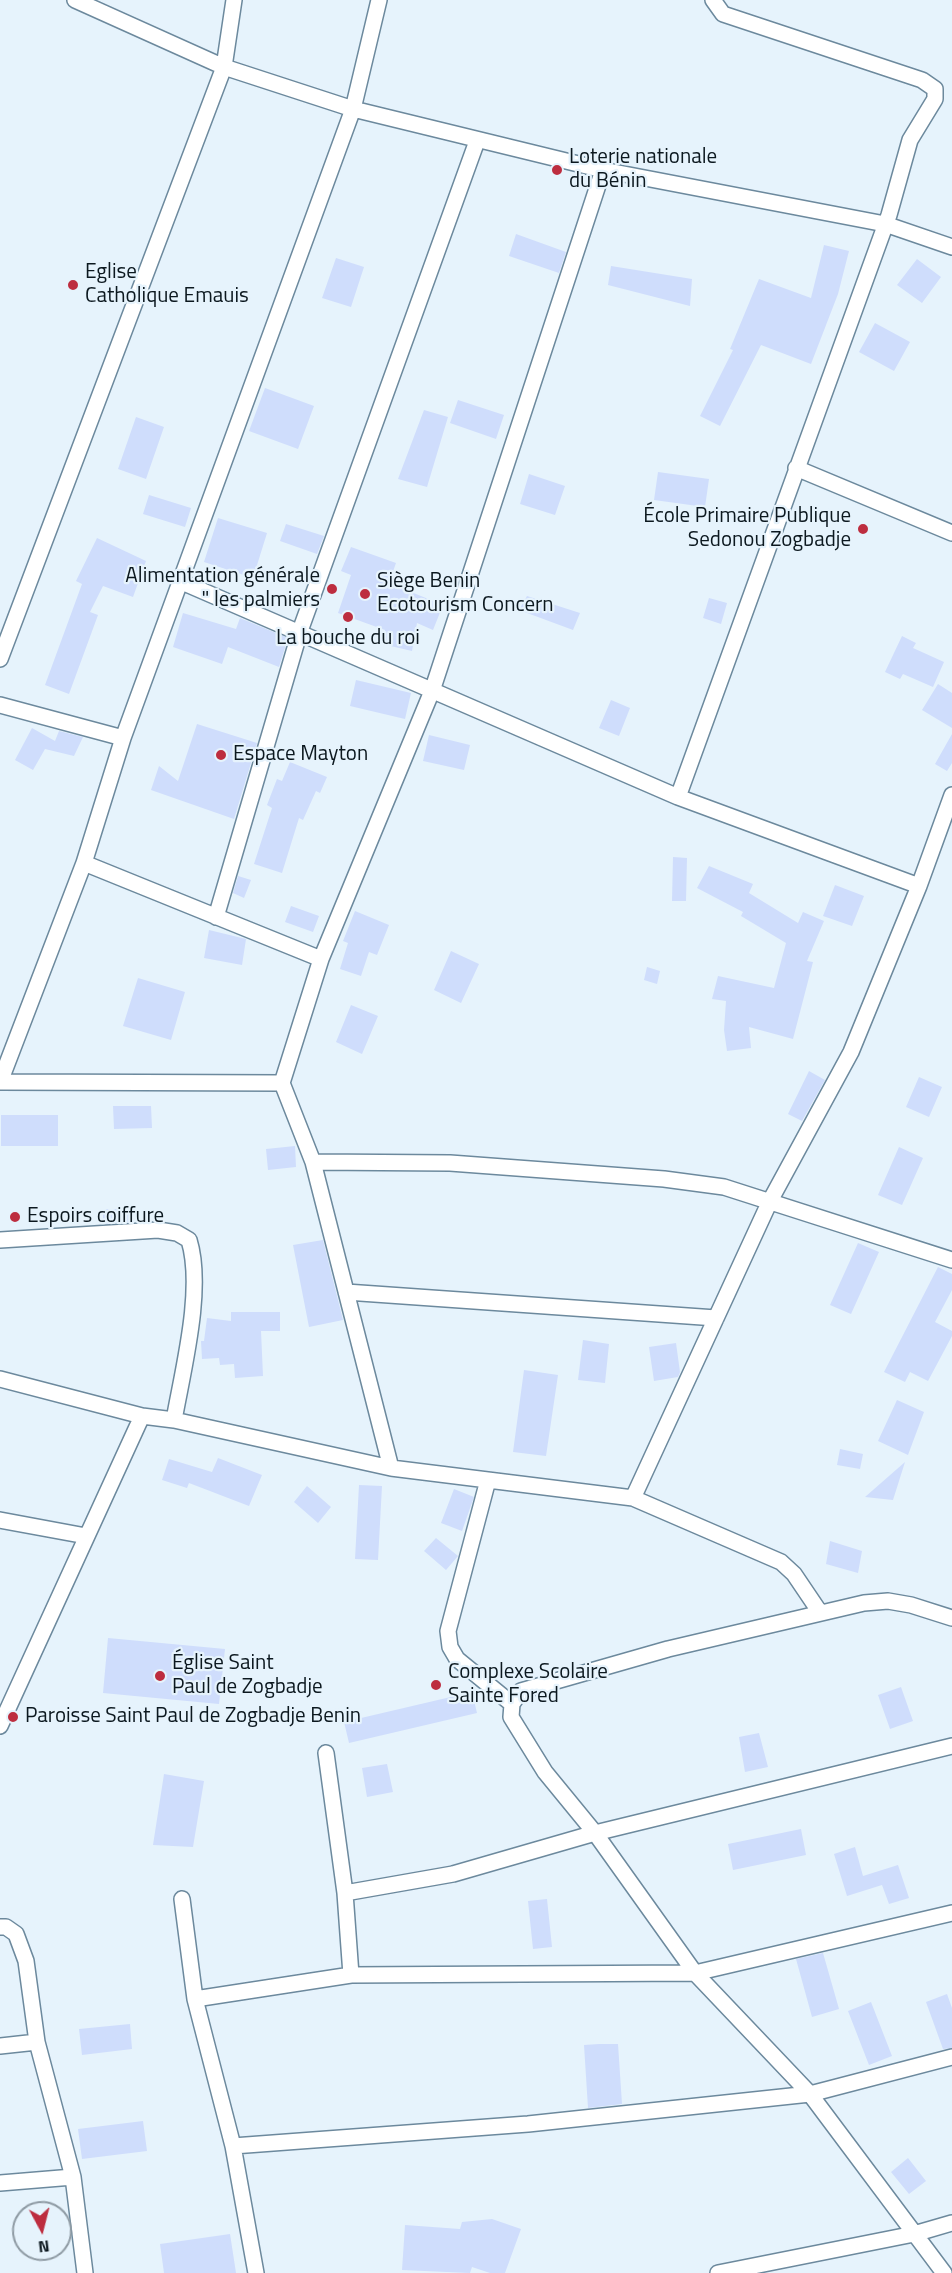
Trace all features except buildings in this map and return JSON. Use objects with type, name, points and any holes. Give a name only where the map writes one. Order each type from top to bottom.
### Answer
[{"type":"street","points":[[75,0],[224,67],[352,109],[603,170],[885,224],[952,247]]},
{"type":"street","points":[[0,659],[224,67],[234,0]]},
{"type":"street","points":[[282,1083],[0,1082],[84,863],[123,738],[182,582],[352,109],[379,0]]},
{"type":"street","points":[[678,797],[885,224],[910,140],[935,99],[935,89],[922,80],[723,14],[713,0]]},
{"type":"street","points":[[216,917],[300,631],[477,141]]},
{"type":"street","points":[[391,1468],[312,1162],[282,1083],[321,959],[432,691],[603,170]]},
{"type":"street","points":[[796,468],[952,533]]},
{"type":"street","points":[[182,582],[300,631],[432,691],[678,797],[919,886]]},
{"type":"street","points":[[0,705],[123,738]]},
{"type":"street","points":[[633,1498],[771,1201],[851,1052],[919,886],[952,795]]},
{"type":"street","points":[[84,863],[321,959]]},
{"type":"street","points":[[312,1162],[450,1163],[664,1179],[724,1186],[952,1260]]},
{"type":"street","points":[[0,1240],[158,1230],[177,1233],[189,1240],[195,1261],[195,1272],[190,1327],[174,1420]]},
{"type":"street","points":[[346,1292],[716,1317]]},
{"type":"street","points":[[0,1379],[142,1416],[174,1420],[391,1468],[633,1498],[781,1562],[794,1574],[819,1611]]},
{"type":"street","points":[[0,1726],[142,1416]]},
{"type":"street","points":[[488,1480],[448,1631],[457,1659],[512,1704]]},
{"type":"street","points":[[0,1520],[86,1536]]},
{"type":"street","points":[[944,2273],[810,2094],[695,1973],[595,1833],[545,1772],[511,1717],[512,1704],[521,1691],[668,1649],[819,1611],[888,1601],[911,1605],[952,1618]]},
{"type":"street","points":[[345,1893],[453,1874],[595,1833],[952,1746]]},
{"type":"street","points":[[326,1753],[345,1893],[351,1975]]},
{"type":"street","points":[[182,1899],[195,1999],[233,2146],[256,2273]]},
{"type":"street","points":[[195,1999],[351,1975],[695,1973],[952,1913]]},
{"type":"street","points":[[0,1927],[6,1927],[16,1934],[22,1946],[37,2042],[73,2177],[85,2273]]},
{"type":"street","points":[[0,2046],[37,2042]]},
{"type":"street","points":[[233,2146],[528,2124],[810,2094],[952,2057]]},
{"type":"street","points":[[0,2183],[73,2177]]},
{"type":"street","points":[[718,2273],[914,2234],[952,2223]]},
{"type":"place","name":"Loterie nationale du Bénin","points":[[557,170]]},
{"type":"place","name":"Eglise Catholique Emauis","points":[[73,285]]},
{"type":"place","name":"École Primaire Publique Sedonou Zogbadje","points":[[863,529]]},
{"type":"place","name":"Alimentation générale \" les palmiers","points":[[332,589]]},
{"type":"place","name":"Siège Benin Ecotourism Concern","points":[[365,594]]},
{"type":"place","name":"La bouche du roi","points":[[348,617]]},
{"type":"place","name":"Espace Mayton","points":[[221,755]]},
{"type":"place","name":"Espoirs coiffure","points":[[15,1217]]},
{"type":"place","name":"Église Saint Paul de Zogbadje","points":[[160,1676]]},
{"type":"place","name":"Complexe Scolaire Sainte Fored","points":[[436,1685]]},
{"type":"place","name":"Paroisse Saint Paul de Zogbadje Benin","points":[[13,1717]]}]
